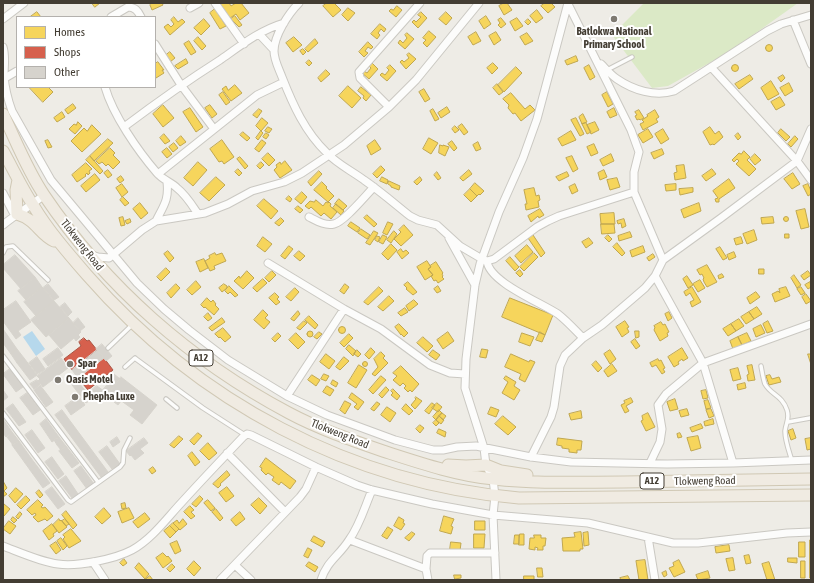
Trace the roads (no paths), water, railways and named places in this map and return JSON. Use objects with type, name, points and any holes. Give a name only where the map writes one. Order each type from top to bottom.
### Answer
[{"type":"main road","name":"Tlokweng Road","points":[[3,114],[29,170],[44,195],[101,269],[133,301],[172,336],[208,364],[245,388],[284,410],[353,441],[401,457],[460,473],[493,479],[563,482],[811,480]]},
{"type":"main road","name":"Tlokweng Road","points":[[3,151],[32,205],[60,244],[101,292],[134,324],[169,355],[214,389],[257,416],[344,458],[387,474],[421,483],[495,496],[525,498],[811,496]]},
{"type":"main road","points":[[18,180],[16,190],[16,215],[32,220],[49,238],[60,244]]},
{"type":"main road","points":[[433,466],[486,465],[501,471],[549,481],[563,482]]},
{"type":"street","points":[[3,19],[24,3]]},
{"type":"street","points":[[190,8],[199,3]]},
{"type":"street","points":[[215,3],[244,44]]},
{"type":"street","points":[[298,3],[284,23],[274,50],[276,62],[284,82],[305,128],[315,142],[328,155],[374,187],[410,216],[418,220],[437,225],[460,246],[484,260],[489,269],[502,282],[559,315],[583,338]]},
{"type":"street","points":[[389,107],[360,78],[359,72],[420,3]]},
{"type":"street","points":[[84,248],[94,256],[111,256],[142,230],[156,221],[213,210],[252,191],[284,182],[302,173],[361,132],[389,107],[416,80],[479,3]]},
{"type":"street","points":[[568,3],[638,147],[639,155],[634,172],[634,192],[663,260]]},
{"type":"street","points":[[496,580],[493,515],[495,496],[493,479],[486,465],[484,448],[468,398],[465,374],[475,285],[499,212],[524,158],[537,119],[568,3]]},
{"type":"street","points":[[113,16],[128,7],[131,7],[136,10],[140,16]]},
{"type":"street","points":[[594,57],[616,79],[635,88],[660,93],[674,91],[767,31],[811,15]]},
{"type":"street","points":[[794,20],[811,64]]},
{"type":"street","points":[[124,126],[181,85],[259,34],[274,26],[284,23]]},
{"type":"street","points":[[259,34],[274,50]]},
{"type":"street","points":[[3,47],[4,78],[8,100],[12,111],[52,180],[111,256],[164,309],[189,330],[228,360],[287,396],[327,415],[395,440],[433,450],[476,446],[532,457],[591,463],[733,463],[811,460]]},
{"type":"street","points":[[156,47],[181,85],[214,129]]},
{"type":"street","points":[[711,67],[797,161],[811,180]]},
{"type":"street","points":[[4,78],[16,72]]},
{"type":"street","points":[[158,174],[256,95],[284,82]]},
{"type":"street","points":[[105,88],[117,115],[141,152],[158,174],[167,182],[178,188],[198,214]]},
{"type":"street","points":[[532,457],[553,412],[559,374],[565,355],[583,338],[645,288],[655,276],[663,260],[797,161],[811,129]]},
{"type":"street","points":[[156,221],[167,199],[167,182]]},
{"type":"street","points":[[309,217],[321,223],[329,224],[339,222],[374,187]]},
{"type":"street","points":[[484,260],[494,259],[537,227],[559,216],[634,192]]},
{"type":"street","points":[[3,193],[16,215]]},
{"type":"street","points":[[3,225],[44,195]]},
{"type":"street","points":[[447,235],[475,285]]},
{"type":"street","points":[[111,256],[109,271],[116,284]]},
{"type":"street","points":[[268,262],[344,309],[381,329],[430,365],[450,373],[465,374]]},
{"type":"street","points":[[655,276],[704,362],[733,463]]},
{"type":"street","points":[[287,396],[344,309]]},
{"type":"street","points":[[650,463],[660,442],[662,429],[658,404],[666,394],[704,362],[811,324]]},
{"type":"street","points":[[3,546],[57,564],[92,562],[112,558],[131,550],[144,541],[161,525],[227,453],[245,436],[251,435],[342,479],[372,490],[432,504],[493,515],[588,523],[674,542],[698,543],[787,533],[811,532]]},
{"type":"street","points":[[227,453],[285,512]]},
{"type":"street","points":[[220,580],[306,489],[316,467]]},
{"type":"street","points":[[321,580],[328,564],[350,540],[372,490]]},
{"type":"street","points":[[648,537],[654,580]]},
{"type":"street","points":[[350,540],[426,569]]},
{"type":"street","points":[[428,580],[426,559],[430,553],[495,553]]},
{"type":"street","points":[[92,562],[105,580]]},
{"type":"street","points":[[235,565],[251,580]]},
{"type":"lane","points":[[607,70],[632,57]]},
{"type":"lane","points":[[3,253],[4,246],[16,248],[48,280]]},
{"type":"lane","points":[[108,348],[134,324]]},
{"type":"lane","points":[[3,356],[98,482]]},
{"type":"lane","points":[[125,367],[135,358],[203,408],[245,436]]},
{"type":"lane","points":[[761,366],[764,382],[771,391],[783,400],[788,414],[785,436],[792,461]]},
{"type":"lane","points":[[166,399],[177,408]]},
{"type":"lane","points":[[3,414],[68,500],[73,501],[122,465],[124,450],[130,438]]},
{"type":"lane","points":[[788,422],[810,418]]},
{"type":"water","points":[[32,331],[45,349],[36,356],[23,337]]},
{"type":"place","name":"Batlokwa National Primary School","points":[[614,19]]},
{"type":"place","name":"Spar","points":[[70,364]]},
{"type":"place","name":"Oasis Motel","points":[[58,380]]},
{"type":"place","name":"Phepha Luxe","points":[[75,397]]}]
